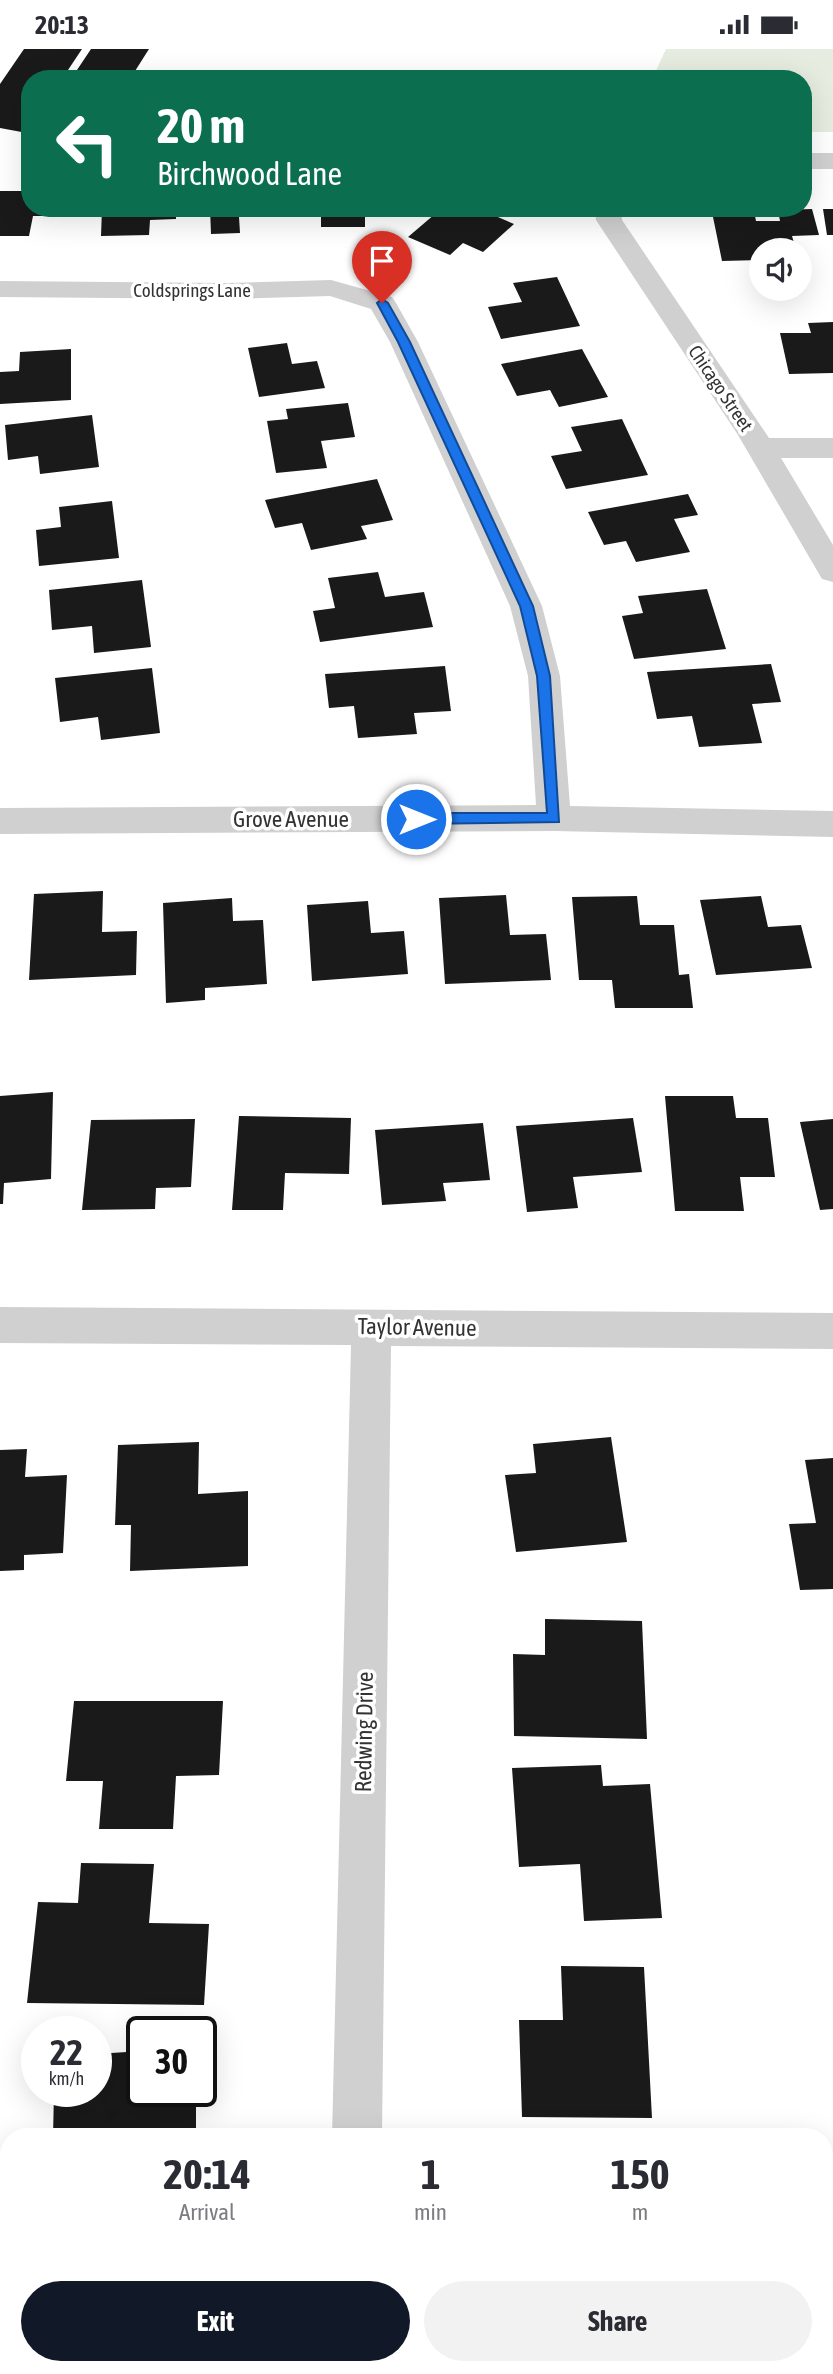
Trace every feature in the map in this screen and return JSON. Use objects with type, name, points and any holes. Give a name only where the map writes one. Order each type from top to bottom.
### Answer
[{"type":"street","points":[[812,161],[833,161]]},
{"type":"street","name":"Chicago Street","points":[[609,217],[760,448],[833,571]]},
{"type":"street","name":"Coldsprings Lane","points":[[0,289],[227,291],[331,288],[382,303],[404,342],[526,606],[544,676],[554,818]]},
{"type":"street","points":[[760,448],[833,448]]},
{"type":"street","name":"Grove Avenue","points":[[0,821],[554,818],[833,824]]},
{"type":"street","name":"Taylor Avenue","points":[[0,1325],[833,1331]]},
{"type":"street","name":"Redwing Drive","points":[[356,2128],[370,1327]]},
{"type":"shaded area","points":[[666,49],[833,49],[833,132],[812,132],[812,70],[656,70]]},
{"type":"building","points":[[24,49],[82,49],[68,70],[21,70],[21,132],[0,128],[0,84]]},
{"type":"building","points":[[91,49],[149,49],[136,70],[77,70]]},
{"type":"building","points":[[0,191],[21,191],[21,217],[33,217],[29,236],[0,236]]},
{"type":"building","points":[[812,209],[819,235],[749,238],[749,260],[722,261],[713,217],[755,217],[756,221],[780,221],[779,217],[812,217]]},
{"type":"building","points":[[823,209],[833,209],[833,235],[827,235]]},
{"type":"building","points":[[102,217],[176,217],[150,220],[149,235],[101,236]]},
{"type":"building","points":[[210,217],[239,217],[240,233],[211,234]]},
{"type":"building","points":[[321,217],[365,217],[365,227],[321,227]]},
{"type":"building","points":[[431,217],[498,217],[514,224],[483,252],[463,243],[450,255],[408,237]]},
{"type":"building","points":[[557,277],[580,326],[501,339],[488,307],[522,302],[513,283]]},
{"type":"building","points":[[833,322],[833,373],[789,374],[780,333],[811,333],[808,323]]},
{"type":"building","points":[[287,343],[292,364],[317,361],[325,388],[259,397],[248,348]]},
{"type":"building","points":[[71,349],[71,400],[0,404],[0,372],[19,371],[20,352]]},
{"type":"building","points":[[582,349],[608,397],[559,407],[550,390],[517,396],[501,364]]},
{"type":"building","points":[[348,403],[355,437],[321,441],[327,468],[276,473],[267,421],[288,419],[286,409]]},
{"type":"building","points":[[92,415],[99,467],[40,474],[38,456],[8,460],[5,425]]},
{"type":"building","points":[[622,419],[648,475],[566,489],[551,456],[582,451],[571,427]]},
{"type":"building","points":[[377,479],[393,520],[361,526],[367,539],[311,550],[302,523],[275,528],[265,500]]},
{"type":"building","points":[[688,494],[698,515],[674,519],[690,552],[636,562],[626,541],[604,545],[588,512]]},
{"type":"building","points":[[112,501],[119,558],[39,566],[36,530],[61,527],[59,507]]},
{"type":"building","points":[[378,572],[385,597],[424,592],[433,627],[320,642],[313,611],[335,608],[328,578]]},
{"type":"building","points":[[142,580],[151,647],[94,653],[92,626],[52,630],[49,590]]},
{"type":"building","points":[[707,589],[726,649],[634,659],[622,616],[643,613],[638,596]]},
{"type":"building","points":[[771,664],[781,702],[752,704],[762,743],[699,747],[692,716],[657,719],[647,672]]},
{"type":"building","points":[[445,666],[451,711],[414,713],[417,734],[358,738],[354,706],[329,708],[325,674]]},
{"type":"building","points":[[152,668],[160,733],[101,740],[98,717],[60,722],[55,678]]},
{"type":"building","points":[[103,891],[102,932],[137,931],[136,975],[29,980],[34,894]]},
{"type":"building","points":[[506,895],[510,935],[546,934],[551,980],[445,984],[439,898]]},
{"type":"building","points":[[637,896],[640,925],[674,925],[679,975],[689,974],[693,1008],[615,1008],[612,980],[579,980],[572,897]]},
{"type":"building","points":[[761,896],[768,927],[801,925],[812,968],[716,975],[700,900]]},
{"type":"building","points":[[232,898],[233,921],[263,920],[267,984],[205,988],[205,1000],[166,1003],[163,903]]},
{"type":"building","points":[[368,901],[371,933],[404,931],[408,974],[312,981],[307,905]]},
{"type":"building","points":[[53,1092],[51,1179],[4,1183],[3,1204],[0,1204],[0,1096]]},
{"type":"building","points":[[665,1096],[733,1096],[736,1118],[768,1118],[775,1177],[740,1177],[744,1211],[675,1211]]},
{"type":"building","points":[[239,1116],[351,1118],[349,1174],[285,1173],[283,1210],[232,1210]]},
{"type":"building","points":[[633,1118],[642,1172],[573,1177],[578,1208],[527,1212],[516,1126]]},
{"type":"building","points":[[195,1119],[191,1187],[156,1188],[155,1209],[82,1210],[91,1120]]},
{"type":"building","points":[[833,1119],[833,1209],[820,1210],[800,1122]]},
{"type":"building","points":[[483,1123],[490,1180],[443,1183],[446,1201],[382,1205],[375,1130]]},
{"type":"building","points":[[611,1437],[627,1542],[516,1552],[505,1475],[536,1473],[533,1444]]},
{"type":"building","points":[[199,1442],[198,1494],[248,1491],[248,1566],[130,1571],[131,1525],[115,1525],[118,1445]]},
{"type":"building","points":[[27,1449],[25,1477],[67,1475],[63,1553],[24,1555],[24,1570],[0,1571],[0,1450]]},
{"type":"building","points":[[833,1458],[833,1589],[800,1590],[789,1524],[816,1523],[805,1460]]},
{"type":"building","points":[[545,1619],[642,1621],[647,1739],[514,1736],[513,1654],[545,1655]]},
{"type":"building","points":[[74,1701],[223,1701],[219,1775],[176,1776],[173,1829],[99,1829],[103,1781],[66,1781]]},
{"type":"building","points":[[601,1765],[603,1786],[650,1784],[662,1918],[584,1921],[580,1864],[519,1867],[512,1768]]},
{"type":"building","points":[[81,1863],[154,1864],[149,1923],[209,1924],[204,2005],[27,2003],[38,1902],[78,1903]]},
{"type":"building","points":[[561,1966],[644,1967],[652,2118],[522,2117],[519,2020],[563,2020]]},
{"type":"building","points":[[126,2052],[126,2107],[196,2107],[196,2128],[53,2128],[54,2107],[112,2107],[112,2053]]},
{"type":"route","points":[[382,303],[404,342],[526,606],[544,676],[553,787],[554,818],[416,819]]}]
